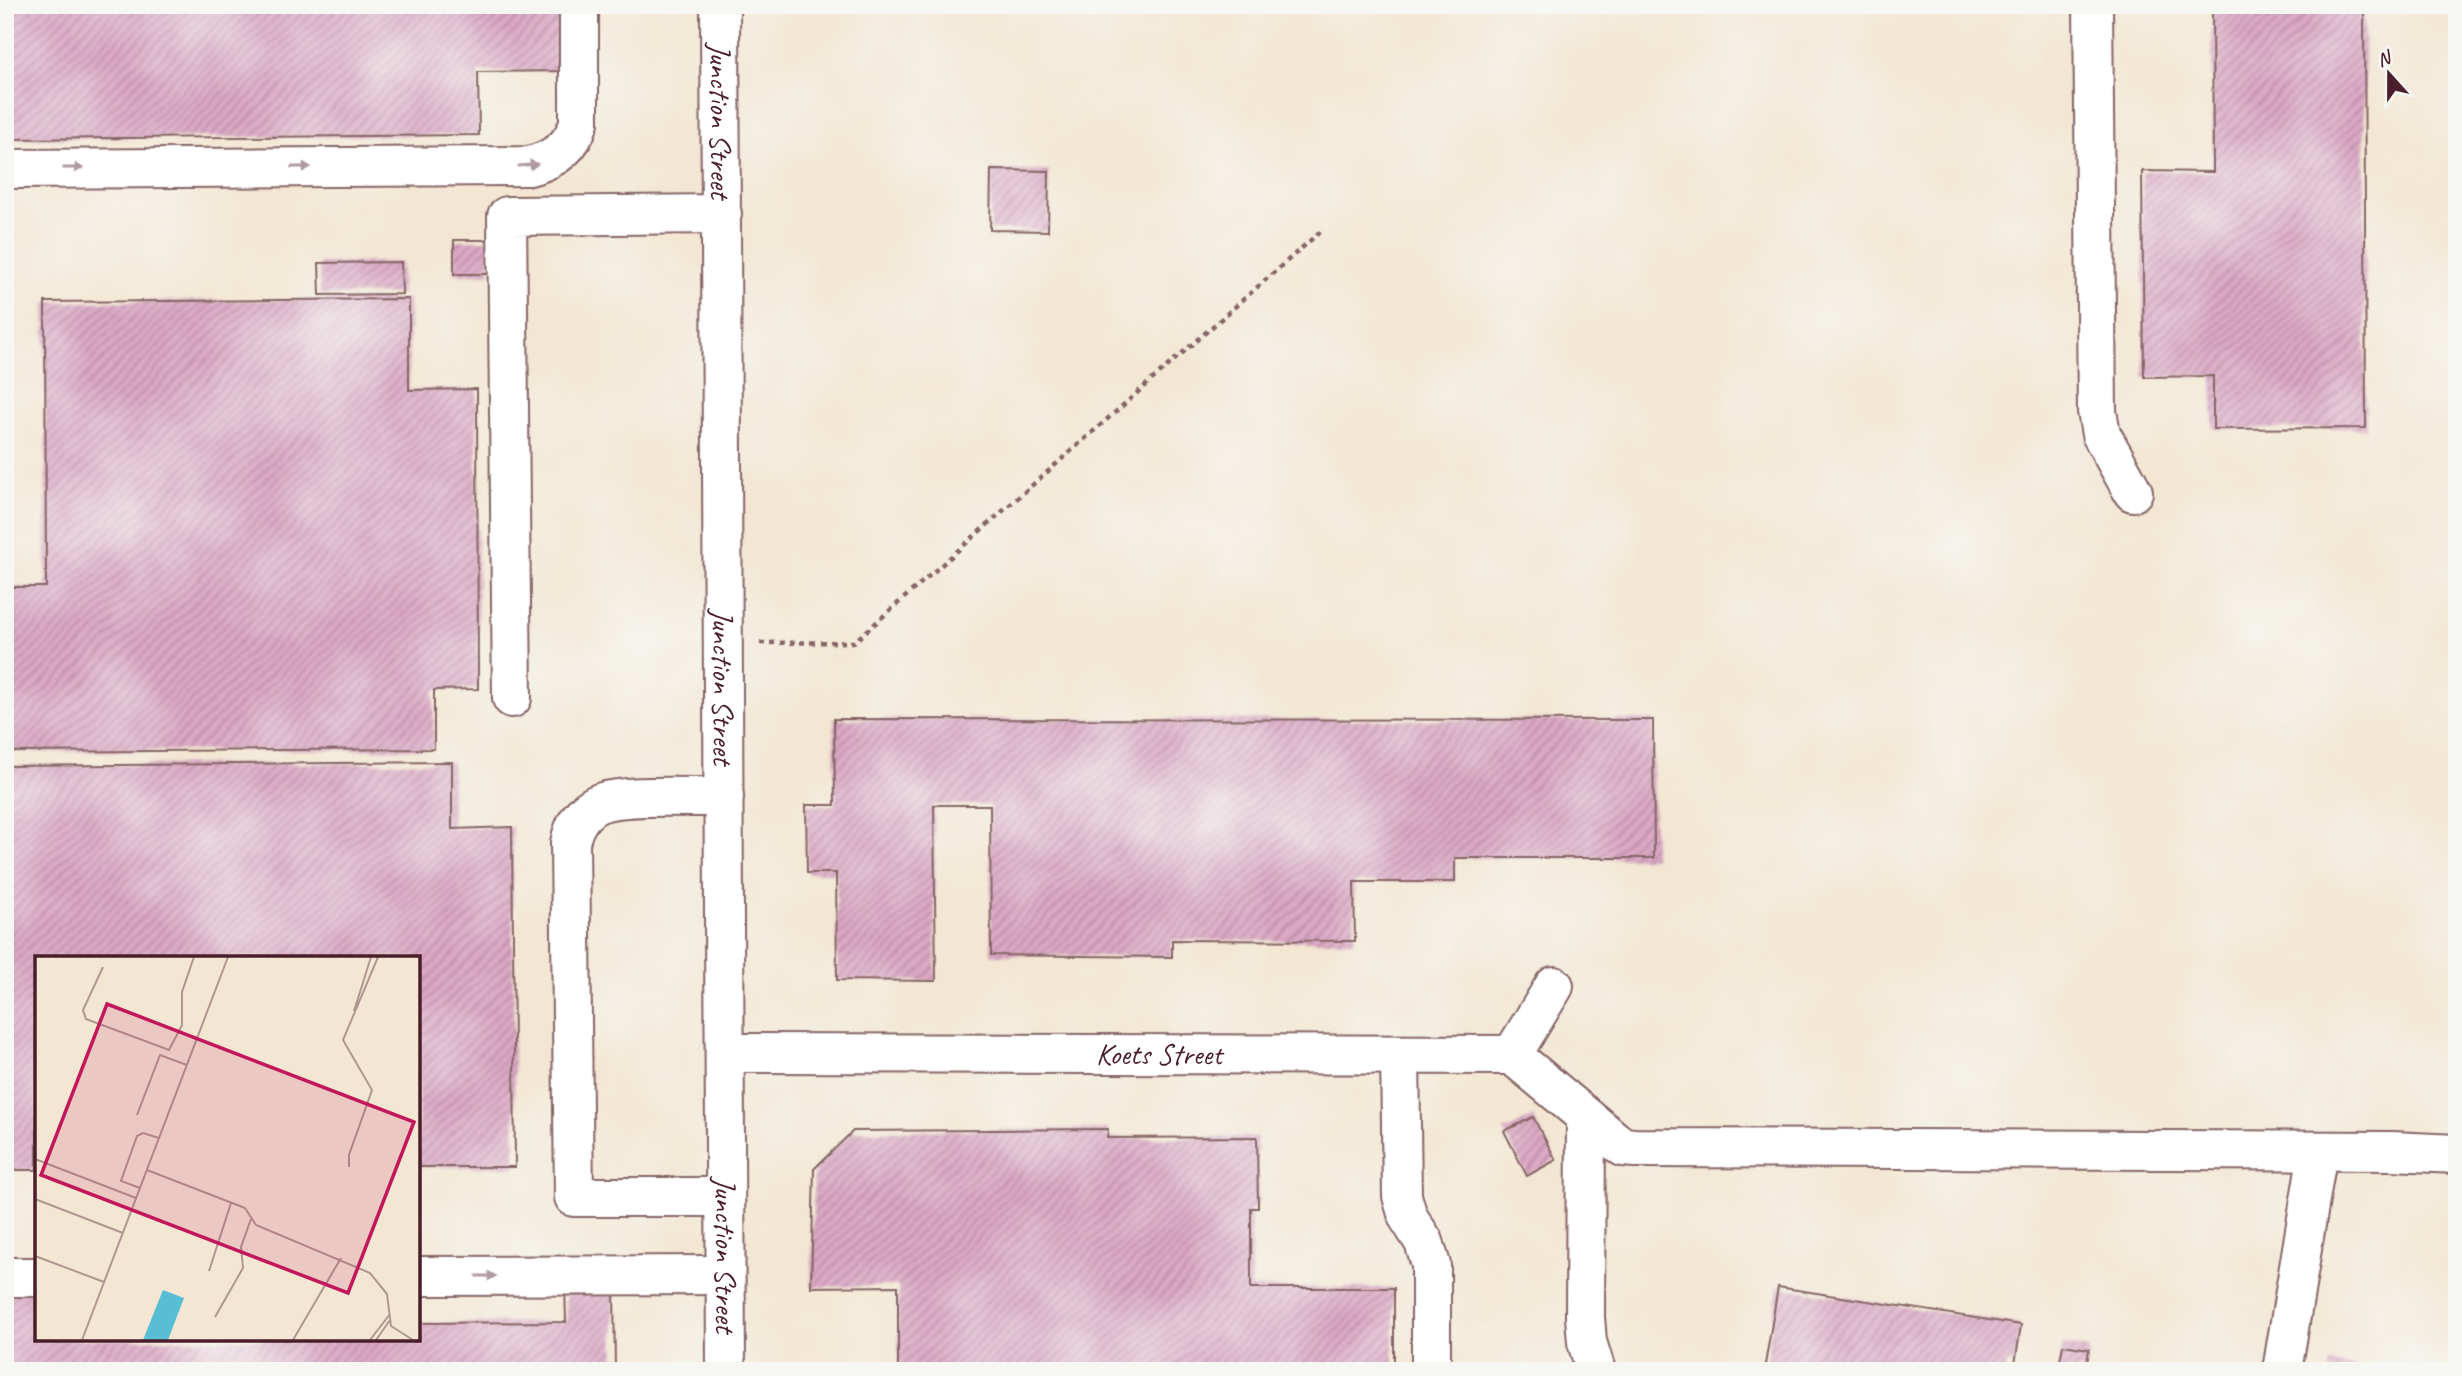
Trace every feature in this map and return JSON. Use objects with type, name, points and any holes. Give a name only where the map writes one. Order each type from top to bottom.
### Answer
[{"type":"street","points":[[5,169],[515,166],[541,163],[567,147],[579,122],[579,5]]},
{"type":"street","name":"Junction Street","points":[[720,5],[726,1371]]},
{"type":"street","points":[[2092,5],[2097,411],[2101,434],[2133,492]]},
{"type":"street","points":[[512,698],[507,216],[722,214]]},
{"type":"street","points":[[724,797],[617,799],[597,804],[583,815],[573,829],[570,844],[574,1197],[725,1197]]},
{"type":"street","points":[[1553,986],[1513,1055],[1623,1147],[2457,1154]]},
{"type":"street","name":"Koets Street","points":[[725,1053],[1513,1055]]},
{"type":"street","points":[[1400,1056],[1402,1196],[1408,1217],[1424,1242],[1431,1265],[1431,1371]]},
{"type":"street","points":[[1586,1117],[1585,1317],[1587,1342],[1596,1371]]},
{"type":"street","points":[[2282,1371],[2318,1151]]},
{"type":"street","points":[[420,1276],[725,1275]]},
{"type":"street","points":[[5,1277],[35,1277]]},
{"type":"path","points":[[724,643],[854,642],[1321,231]]},
{"type":"building","points":[[5,5],[562,5],[563,71],[478,72],[479,135],[5,139]]},
{"type":"building","points":[[2212,5],[2364,5],[2366,428],[2213,429],[2213,376],[2144,377],[2142,171],[2213,172]]},
{"type":"building","points":[[991,170],[1049,171],[1048,231],[990,230]]},
{"type":"building","points":[[454,240],[490,240],[490,274],[454,274]]},
{"type":"building","points":[[401,262],[402,294],[320,295],[319,263]]},
{"type":"building","points":[[409,299],[409,390],[477,389],[478,689],[434,690],[434,749],[5,752],[5,587],[46,587],[45,302]]},
{"type":"building","points":[[834,719],[1653,720],[1654,858],[1455,858],[1455,882],[1354,882],[1355,941],[1172,940],[1172,957],[991,955],[990,805],[934,805],[936,981],[837,980],[836,873],[807,873],[806,805],[835,805]]},
{"type":"building","points":[[452,762],[452,829],[512,827],[515,1167],[420,1167],[420,956],[35,956],[35,1170],[5,1170],[5,766]]},
{"type":"building","points":[[1533,1117],[1556,1160],[1527,1176],[1504,1131]]},
{"type":"building","points":[[1108,1129],[1107,1138],[1257,1137],[1258,1208],[1251,1208],[1251,1288],[1394,1288],[1394,1371],[898,1371],[898,1286],[811,1287],[814,1169],[853,1131]]},
{"type":"building","points":[[565,1285],[614,1285],[615,1371],[5,1371],[5,1287],[35,1287],[35,1341],[420,1341],[420,1323],[566,1322]]},
{"type":"building","points":[[1778,1287],[2021,1325],[2015,1364],[2007,1363],[2006,1371],[1764,1371]]},
{"type":"building","points":[[2063,1345],[2089,1349],[2086,1371],[2058,1371]]},
{"type":"building","points":[[2330,1363],[2367,1369],[2328,1371]]}]
